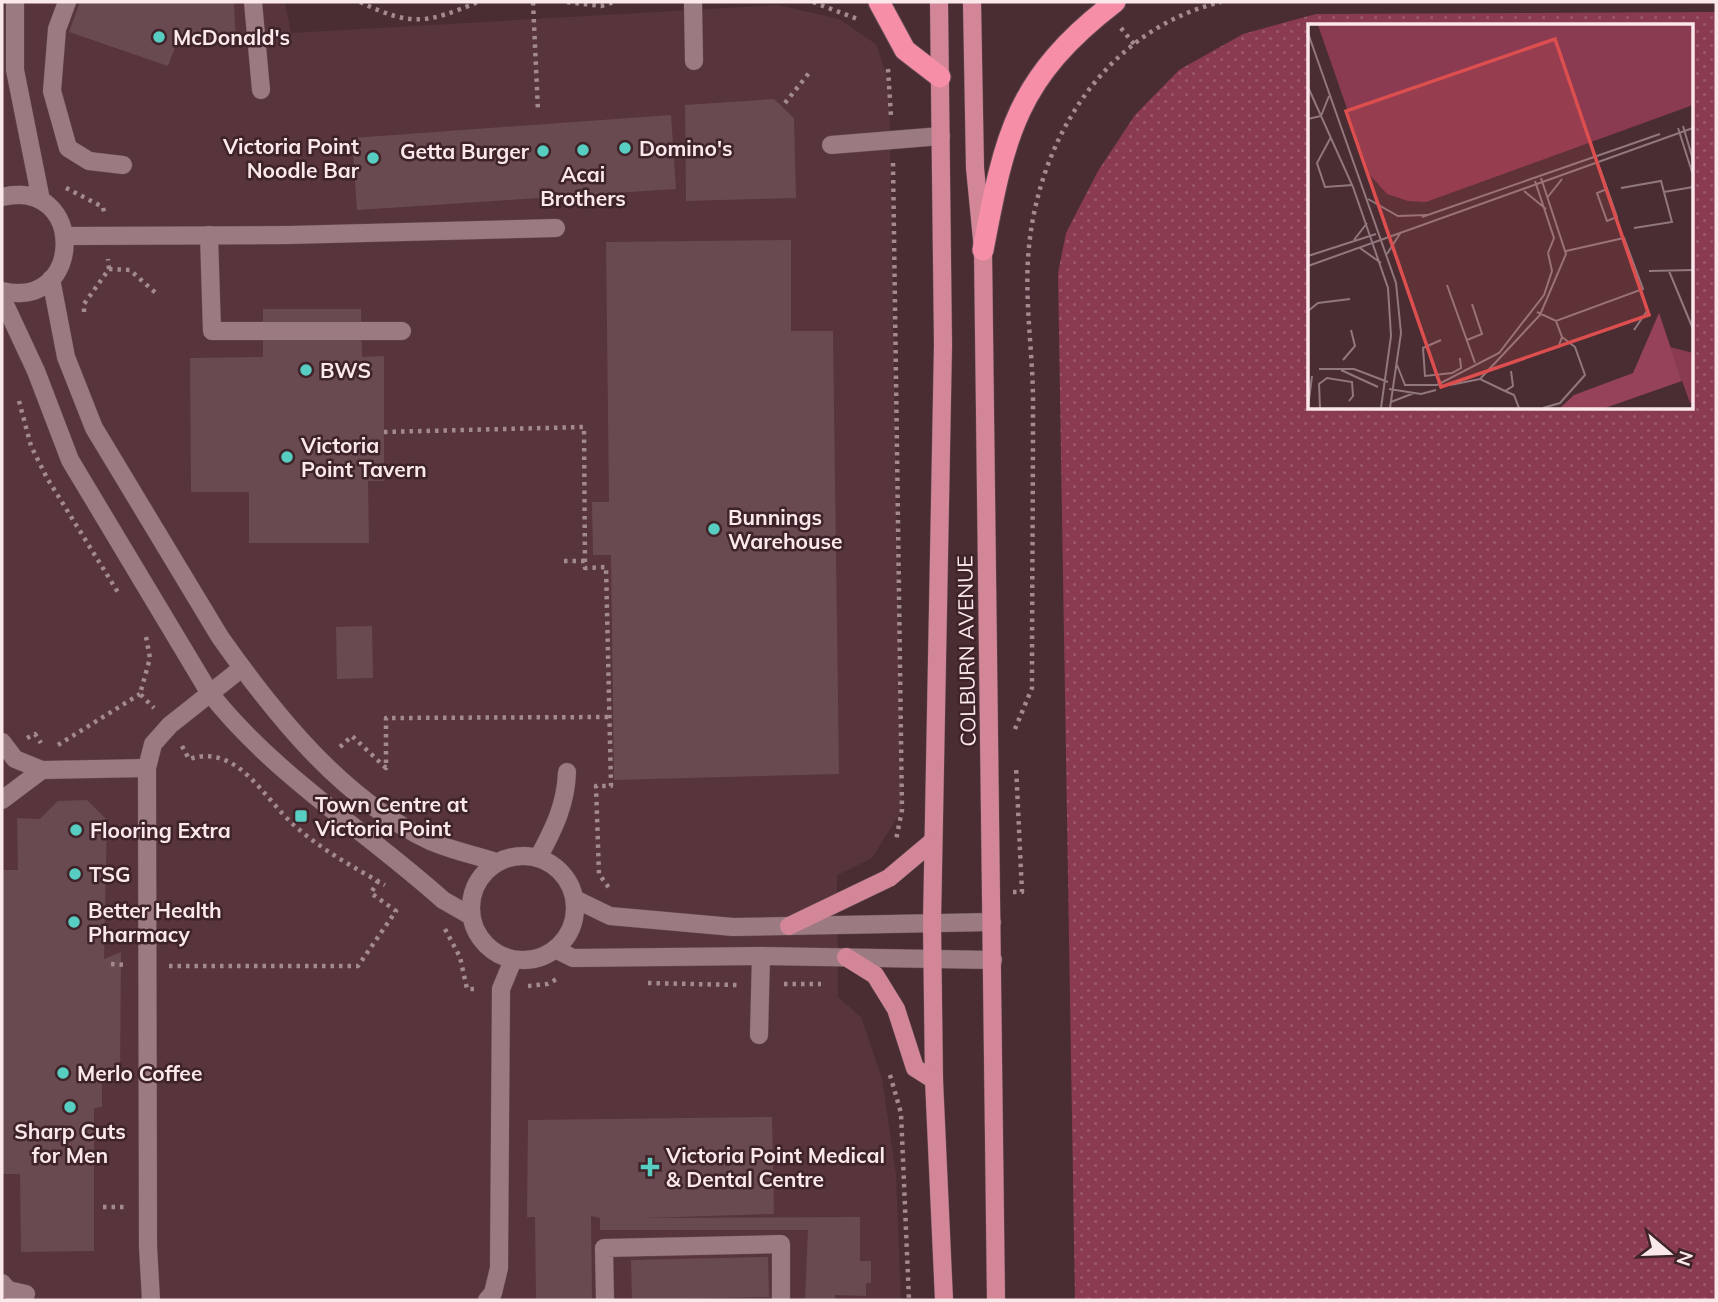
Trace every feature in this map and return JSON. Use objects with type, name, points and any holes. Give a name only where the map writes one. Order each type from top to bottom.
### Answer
[{"type":"highway","points":[[983,250],[999,164],[1017,116],[1031,90],[1069,40],[1115,2]]},
{"type":"highway","points":[[872,9],[905,50],[940,77]]},
{"type":"main road","name":"COLBURN AVENUE","points":[[939,2],[943,392],[932,923],[934,1080],[944,1300]]},
{"type":"main road","name":"COLBURN AVENUE","points":[[972,2],[975,169],[983,250],[996,1300]]},
{"type":"main road","points":[[789,926],[889,878],[933,841]]},
{"type":"main road","points":[[846,957],[876,975],[895,1009],[915,1068],[934,1080]]},
{"type":"street","points":[[15,2],[15,70],[41,200]]},
{"type":"street","points":[[67,2],[57,29],[52,91],[68,148],[89,161],[122,165]]},
{"type":"street","points":[[253,2],[261,90]]},
{"type":"street","points":[[693,2],[694,61]]},
{"type":"street","points":[[831,145],[941,136]]},
{"type":"street","points":[[2,197],[28,195],[41,200],[57,215],[66,236],[66,252],[51,279],[26,292],[2,290]]},
{"type":"street","points":[[66,236],[209,236],[556,228]]},
{"type":"street","points":[[209,236],[212,331],[402,331]]},
{"type":"street","points":[[51,279],[66,357],[94,428],[220,637],[242,668],[310,750],[370,801],[429,840],[496,862],[524,855],[538,858],[562,873],[575,899],[572,927],[555,949],[542,957],[513,960],[498,955],[476,932],[471,916],[476,885],[496,862]]},
{"type":"street","points":[[2,298],[36,371],[70,460],[209,692],[229,718],[279,768],[443,900],[471,916]]},
{"type":"street","points":[[151,1300],[148,1281],[146,768],[153,744],[170,725],[242,668]]},
{"type":"street","points":[[4,745],[15,759],[42,770],[146,768]]},
{"type":"street","points":[[2,800],[42,770]]},
{"type":"street","points":[[538,858],[557,823],[566,792],[567,772]]},
{"type":"street","points":[[575,899],[610,916],[733,927],[992,922]]},
{"type":"street","points":[[555,949],[573,958],[761,956],[993,960]]},
{"type":"street","points":[[759,1035],[761,956]]},
{"type":"street","points":[[487,1300],[493,1293],[499,1268],[501,989],[513,960]]},
{"type":"street","points":[[605,1300],[604,1248],[781,1244],[781,1300]]},
{"type":"street","points":[[2,1283],[8,1290],[26,1294]]},
{"type":"path","points":[[360,2],[394,16],[417,20],[441,17],[478,2]]},
{"type":"path","points":[[533,2],[538,111]]},
{"type":"path","points":[[567,2],[601,6],[614,2]]},
{"type":"path","points":[[813,2],[858,21],[865,31]]},
{"type":"path","points":[[1015,741],[1014,727],[1032,688],[1033,386],[1028,260],[1031,228],[1046,167],[1071,116],[1108,64],[1182,14],[1221,2]]},
{"type":"path","points":[[858,21],[872,9]]},
{"type":"path","points":[[1121,29],[1134,44]]},
{"type":"path","points":[[887,61],[892,139],[902,810],[895,844],[891,850]]},
{"type":"path","points":[[785,103],[809,73]]},
{"type":"path","points":[[61,178],[66,188],[103,207],[109,268],[84,304],[84,316]]},
{"type":"path","points":[[109,268],[130,270],[158,295]]},
{"type":"path","points":[[17,393],[31,446],[125,604]]},
{"type":"path","points":[[384,432],[584,427],[585,568],[607,567],[611,786],[596,786],[598,874],[622,898],[636,902],[636,920]]},
{"type":"path","points":[[564,561],[585,561]]},
{"type":"path","points":[[4,745],[35,734],[47,751],[140,694],[150,658],[146,638],[139,626]]},
{"type":"path","points":[[140,694],[170,725],[188,759],[206,753],[233,765],[251,778],[293,825],[335,857],[387,886]]},
{"type":"path","points":[[340,747],[352,736],[386,768],[386,718],[610,717]]},
{"type":"path","points":[[332,737],[349,755]]},
{"type":"path","points":[[992,893],[1021,892],[1016,754]]},
{"type":"path","points":[[111,964],[358,966],[396,911],[371,892],[377,881]]},
{"type":"path","points":[[438,921],[453,940],[467,989],[501,989],[547,984],[572,976]]},
{"type":"path","points":[[637,958],[636,982],[670,986],[833,984]]},
{"type":"path","points":[[886,1063],[901,1113],[909,1300]]},
{"type":"shaded area","points":[[2,2],[285,2],[291,33],[778,5],[839,19],[876,44],[889,82],[902,810],[872,858],[837,875],[838,997],[861,1017],[882,1078],[896,1174],[901,1300],[2,1300]]},
{"type":"shaded area","points":[[1716,12],[1716,1300],[1075,1300],[1058,273],[1066,233],[1098,171],[1135,115],[1179,70],[1243,34],[1316,14]]},
{"type":"building","name":"McDonald's","points":[[80,2],[234,2],[236,45],[177,42],[168,66],[69,32]]},
{"type":"building","points":[[774,99],[794,118],[796,198],[686,201],[685,105]]},
{"type":"building","points":[[671,115],[676,189],[357,210],[352,138]]},
{"type":"building","name":"Bunnings Warehouse","points":[[791,240],[791,331],[833,331],[839,774],[614,780],[611,555],[593,555],[592,502],[609,502],[606,242]]},
{"type":"building","name":"Victoria Point Tavern","points":[[263,309],[361,309],[362,357],[384,356],[384,481],[368,481],[369,543],[249,543],[249,492],[191,492],[190,358],[263,357]]},
{"type":"building","points":[[372,626],[373,678],[337,679],[336,627]]},
{"type":"building","points":[[87,800],[107,820],[104,959],[121,952],[120,1080],[102,1072],[102,1107],[94,1108],[94,1251],[21,1252],[20,1174],[2,1174],[2,870],[18,870],[17,818],[40,819],[58,801]]},
{"type":"building","name":"Victoria Point Medical & Dental Centre","points":[[772,1117],[774,1214],[644,1218],[860,1217],[860,1261],[871,1261],[871,1283],[866,1283],[866,1296],[835,1295],[835,1300],[805,1300],[808,1230],[600,1230],[600,1218],[591,1216],[592,1300],[536,1300],[535,1217],[527,1217],[528,1120]]},
{"type":"building","points":[[768,1257],[769,1297],[632,1300],[631,1260]]},
{"type":"place","name":"McDonald's","points":[[159,37]]},
{"type":"place","name":"Domino's","points":[[625,148]]},
{"type":"place","name":"Acai Brothers","points":[[583,150]]},
{"type":"place","name":"Getta Burger","points":[[543,151]]},
{"type":"place","name":"Victoria Point Noodle Bar","points":[[373,158]]},
{"type":"place","name":"BWS","points":[[306,370]]},
{"type":"place","name":"Victoria Point Tavern","points":[[287,457]]},
{"type":"place","name":"Bunnings Warehouse","points":[[714,529]]},
{"type":"place","name":"Town Centre at Victoria Point","points":[[301,816]]},
{"type":"place","name":"Flooring Extra","points":[[76,830]]},
{"type":"place","name":"TSG","points":[[75,874]]},
{"type":"place","name":"Better Health Pharmacy","points":[[74,922]]},
{"type":"place","name":"Merlo Coffee","points":[[63,1073]]},
{"type":"place","name":"Sharp Cuts for Men","points":[[70,1107]]},
{"type":"place","name":"Victoria Point Medical & Dental Centre","points":[[650,1167]]}]
